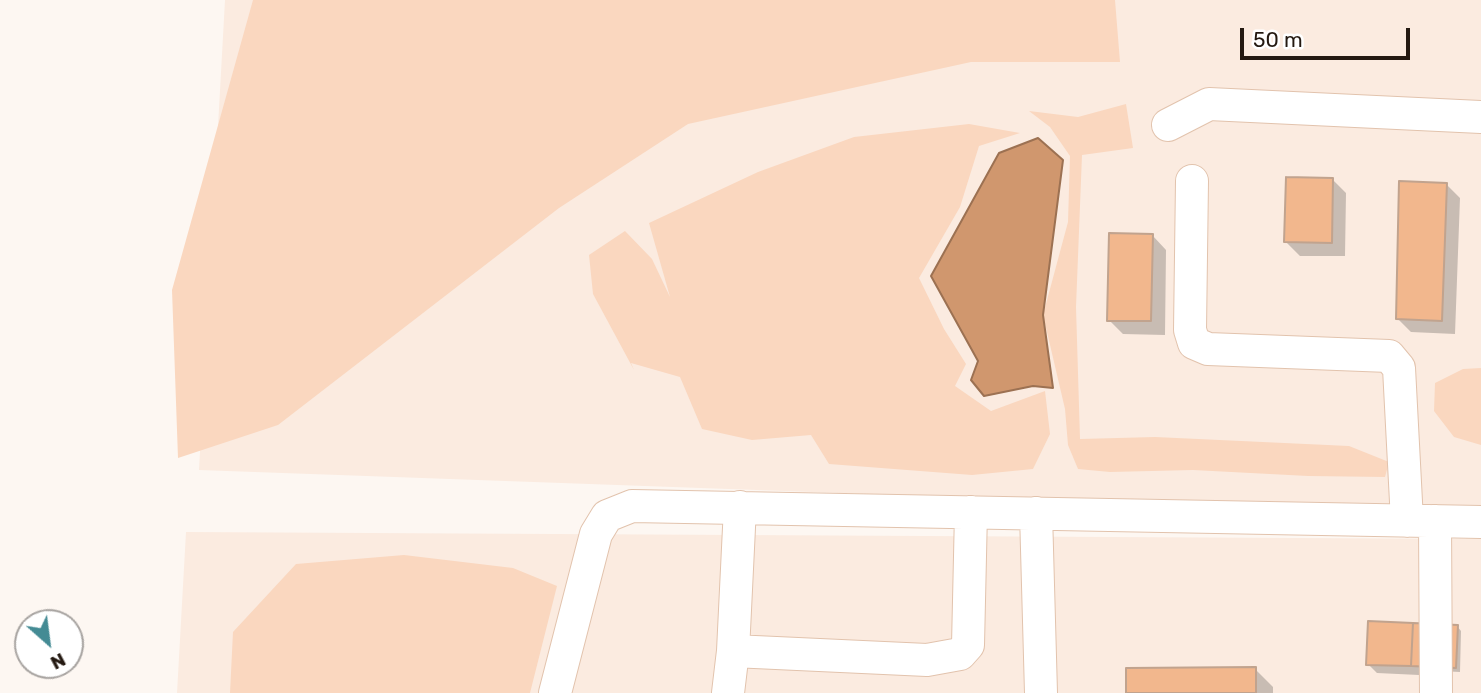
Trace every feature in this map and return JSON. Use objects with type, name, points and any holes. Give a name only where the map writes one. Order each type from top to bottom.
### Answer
[{"type":"street","points":[[1168,125],[1209,104],[1481,117]]},
{"type":"street","points":[[1192,181],[1190,330],[1194,343],[1208,349],[1389,356],[1399,368],[1421,521],[1436,693]]},
{"type":"street","points":[[555,693],[596,534],[607,516],[632,506],[1481,522]]},
{"type":"street","points":[[728,693],[733,651],[740,507]]},
{"type":"street","points":[[733,651],[927,660],[960,654],[968,645],[971,512]]},
{"type":"street","points":[[1036,513],[1041,693]]},
{"type":"shaded area","points":[[225,0],[1481,0],[1481,516],[199,470]]},
{"type":"shaded area","points":[[253,0],[1115,0],[1120,62],[971,62],[688,124],[559,208],[278,425],[178,458],[172,290]]},
{"type":"shaded area","points":[[1126,104],[1133,148],[1082,155],[1076,307],[1080,439],[1155,437],[1349,446],[1389,462],[1385,477],[1193,470],[1110,472],[1078,469],[1068,445],[1065,409],[1043,315],[1068,222],[1070,156],[1050,127],[1029,111],[1078,117]]},
{"type":"shaded area","points":[[969,124],[1020,133],[979,146],[960,207],[919,278],[944,329],[966,364],[955,386],[991,411],[1045,391],[1050,434],[1033,469],[972,475],[829,464],[811,435],[752,440],[702,429],[680,377],[631,363],[634,370],[593,294],[589,255],[625,231],[652,259],[670,297],[649,223],[758,172],[854,137]]},
{"type":"shaded area","points":[[1038,138],[1063,160],[1043,315],[1053,388],[1033,386],[984,396],[971,380],[978,361],[931,276],[999,153]]},
{"type":"shaded area","points":[[1481,368],[1481,445],[1454,437],[1434,411],[1435,383],[1463,369]]},
{"type":"shaded area","points":[[186,532],[1481,539],[1481,693],[177,693]]},
{"type":"shaded area","points":[[404,555],[513,568],[557,586],[530,693],[230,693],[233,632],[296,564]]},
{"type":"building","points":[[1286,177],[1333,178],[1332,243],[1284,242]]},
{"type":"building","points":[[1399,181],[1447,183],[1442,321],[1396,319]]},
{"type":"building","points":[[1109,233],[1153,234],[1151,321],[1107,321]]},
{"type":"building","points":[[1368,621],[1413,623],[1411,666],[1366,665]]},
{"type":"building","points":[[1413,623],[1458,625],[1456,668],[1411,666]]},
{"type":"building","points":[[1256,667],[1256,693],[1126,693],[1126,668]]}]
